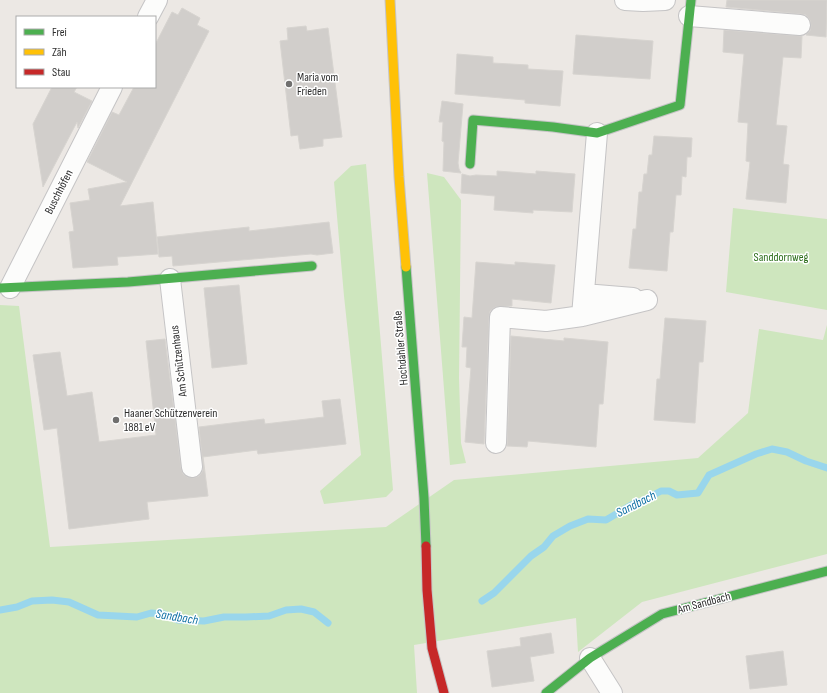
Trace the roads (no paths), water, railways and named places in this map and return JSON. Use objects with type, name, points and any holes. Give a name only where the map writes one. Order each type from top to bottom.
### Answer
[{"type":"street","points":[[149,16],[157,0]]},
{"type":"street","name":"Hochdahler Straße","points":[[390,0],[399,177],[423,482],[427,590],[432,648],[444,693]]},
{"type":"street","points":[[626,0],[665,0]]},
{"type":"street","points":[[470,164],[473,120],[553,127],[597,133],[680,105],[690,8],[800,25]]},
{"type":"street","name":"Buschhöfen","points":[[5,288],[111,88]]},
{"type":"street","points":[[582,316],[597,133]]},
{"type":"street","points":[[5,288],[128,282],[312,266]]},
{"type":"street","name":"Am Schützenhaus","points":[[170,278],[192,467]]},
{"type":"street","points":[[496,443],[500,318],[546,321],[582,316],[647,300],[584,294]]},
{"type":"street","name":"Am Sandbach","points":[[546,693],[590,658],[662,614],[827,571]]},
{"type":"street","points":[[590,658],[612,693]]},
{"type":"waterway","name":"Sandbach","points":[[482,601],[494,593],[531,556],[544,547],[553,536],[570,526],[588,519],[606,520],[633,504],[661,491],[669,491],[677,495],[698,493],[709,475],[756,454],[772,449],[787,452],[806,461],[827,468]]},
{"type":"waterway","name":"Sandbach","points":[[0,610],[17,607],[32,601],[52,600],[69,602],[98,615],[137,617],[151,613],[164,614],[178,620],[204,621],[224,617],[269,616],[286,610],[301,609],[314,612],[328,623]]},
{"type":"place","name":"Maria vom Frieden","points":[[289,84]]},
{"type":"place","name":"Haaner Schützenverein 1881 eV","points":[[116,420]]},
{"type":"park label","name":"Sanddornweg","points":[[781,257]]}]
